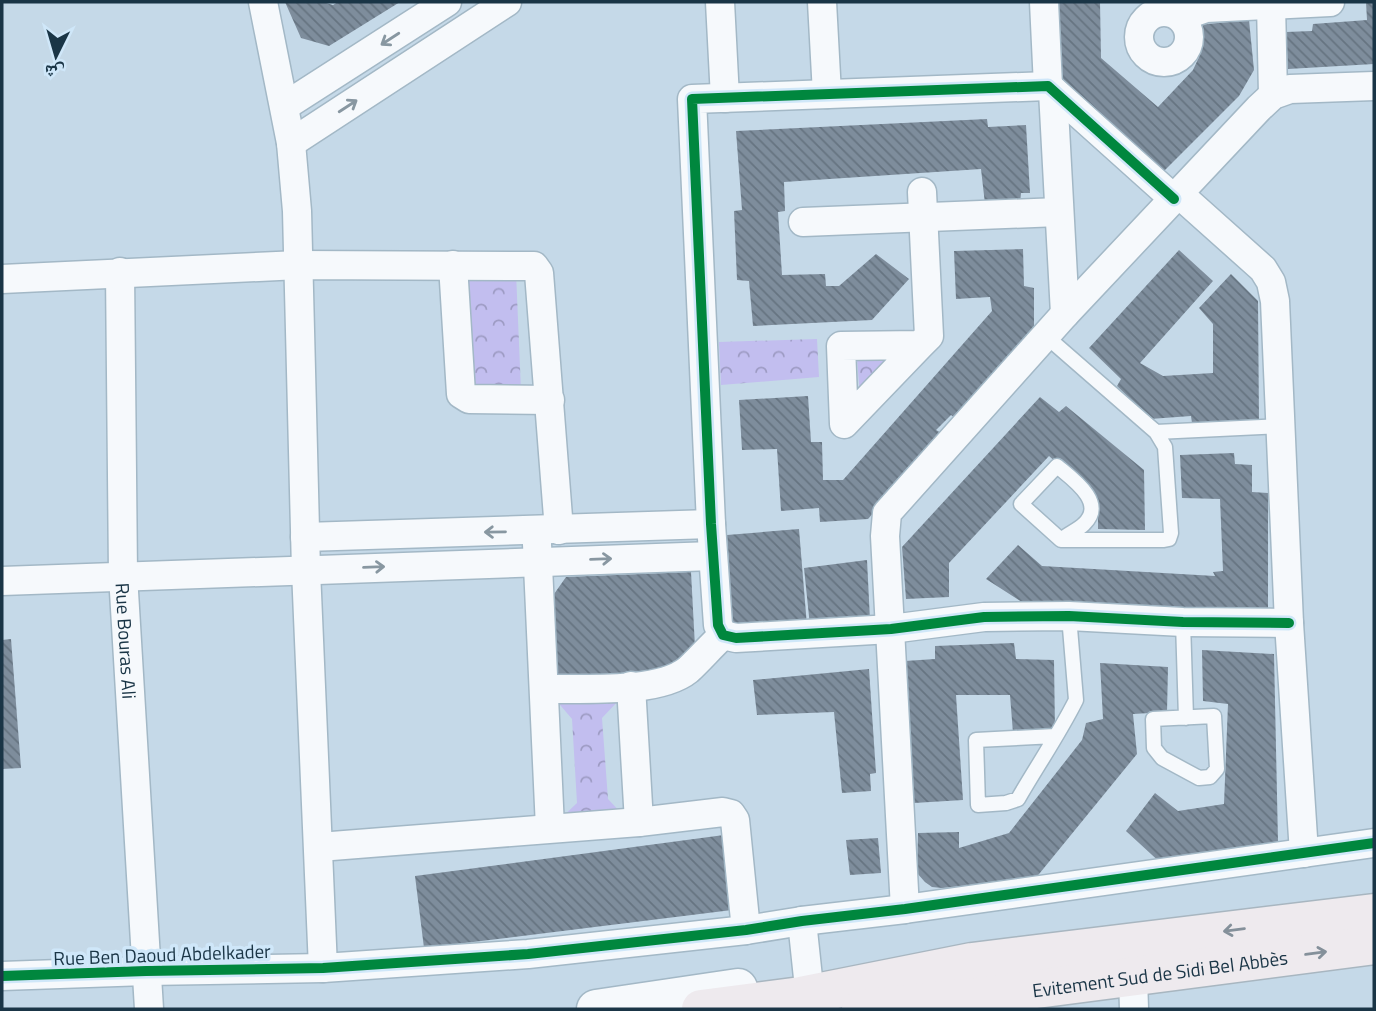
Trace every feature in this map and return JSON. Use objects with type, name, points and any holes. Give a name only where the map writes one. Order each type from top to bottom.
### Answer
[{"type":"highway","name":"Evitement Sud de Sidi Bel Abbès","points":[[861,1009],[1374,913]]},
{"type":"highway","name":"Evitement Sud de Sidi Bel Abbès","points":[[968,987],[1133,993],[1374,945]]},
{"type":"highway","points":[[701,1009],[801,996],[968,987]]},
{"type":"main road","points":[[596,1009],[906,965],[968,987]]},
{"type":"main road","points":[[917,1009],[968,987]]},
{"type":"street","points":[[263,2],[291,143],[299,265],[306,570],[323,968]]},
{"type":"street","points":[[285,106],[447,2]]},
{"type":"street","points":[[291,143],[507,2]]},
{"type":"street","points":[[720,2],[725,98]]},
{"type":"street","points":[[822,2],[827,94]]},
{"type":"street","points":[[1044,2],[1065,314]]},
{"type":"street","points":[[1169,10],[1330,2]]},
{"type":"street","points":[[1271,4],[1273,96]]},
{"type":"street","points":[[905,909],[884,536],[887,513],[1065,314],[1259,108],[1273,96],[1290,89],[1374,86]]},
{"type":"street","points":[[723,635],[718,625],[711,524],[692,99],[1050,88],[1263,269],[1271,282],[1275,301],[1289,623],[1304,853]]},
{"type":"street","points":[[803,222],[922,205],[1059,212]]},
{"type":"street","points":[[920,345],[929,336],[922,205]]},
{"type":"street","points":[[2,279],[299,265],[530,264],[537,268],[550,400],[548,531],[538,561],[550,828]]},
{"type":"street","points":[[453,265],[461,394],[469,398],[550,400]]},
{"type":"street","name":"Rue Bouras Ali","points":[[120,272],[123,575],[149,1009]]},
{"type":"street","points":[[305,537],[711,524]]},
{"type":"street","points":[[2,581],[713,556]]},
{"type":"street","points":[[723,635],[736,638],[891,629],[984,617],[1069,616],[1183,622],[1289,623]]},
{"type":"street","points":[[545,689],[649,686],[668,681],[687,670],[723,635]]},
{"type":"street","points":[[631,686],[639,822]]},
{"type":"street","points":[[319,847],[639,822],[723,812],[731,814],[735,820],[746,930]]},
{"type":"street","name":"Rue Ben Daoud Abdelkader","points":[[2,976],[323,968],[528,954],[746,930],[1374,843]]},
{"type":"street","points":[[802,921],[808,978]]},
{"type":"lane","points":[[1047,337],[1156,432],[1165,447],[1171,533],[1169,539],[1061,540],[1021,504],[1057,466],[1084,489],[1091,503],[1090,514],[1084,524],[1061,540]]},
{"type":"lane","points":[[1156,432],[1280,426]]},
{"type":"lane","points":[[1055,736],[976,740],[978,805],[1006,803],[1018,799],[1055,736],[1076,699],[1069,616]]},
{"type":"lane","points":[[1183,622],[1186,718]]},
{"type":"lane","points":[[1214,716],[1217,769],[1210,777],[1199,778],[1162,758],[1154,748],[1153,719],[1186,718],[1214,716]]},
{"type":"green space","points":[[460,272],[516,272],[521,391],[465,390]]},
{"type":"green space","points":[[817,339],[819,377],[721,385],[719,342]]},
{"type":"green space","points":[[857,358],[895,358],[860,396]]},
{"type":"green space","points":[[621,698],[602,718],[608,799],[623,815],[559,820],[577,803],[572,719],[555,699]]},
{"type":"building","points":[[285,2],[323,2],[333,5],[338,2],[400,2],[329,46],[301,38]]},
{"type":"building","points":[[1053,2],[1100,2],[1101,58],[1158,107],[1193,70],[1199,57],[1197,25],[1249,20],[1254,70],[1239,96],[1161,174],[1054,82]]},
{"type":"building","points":[[1366,2],[1374,2],[1374,64],[1288,69],[1286,32],[1312,31],[1313,24],[1367,20]]},
{"type":"building","points":[[987,119],[988,127],[1026,125],[1030,193],[1021,193],[1020,204],[985,204],[981,169],[784,182],[785,211],[778,212],[782,275],[825,274],[826,286],[839,286],[876,254],[909,279],[872,320],[753,326],[749,281],[737,280],[734,211],[742,210],[736,131]]},
{"type":"building","points":[[1023,249],[1024,286],[1034,288],[1034,338],[960,422],[951,415],[936,430],[943,434],[868,519],[820,522],[819,508],[781,511],[777,449],[742,450],[739,400],[808,396],[811,442],[822,442],[823,480],[843,480],[992,311],[990,297],[956,299],[954,251]]},
{"type":"building","points":[[1179,250],[1213,281],[1140,363],[1163,376],[1213,373],[1213,324],[1199,308],[1231,274],[1258,301],[1259,422],[1192,423],[1191,416],[1150,419],[1117,386],[1121,379],[1089,348]]},
{"type":"building","points":[[1040,397],[1059,412],[1066,406],[1144,470],[1145,530],[1098,529],[1098,500],[1049,456],[949,563],[949,597],[906,599],[902,547]]},
{"type":"building","points":[[1234,453],[1235,464],[1252,465],[1252,492],[1268,493],[1268,614],[1028,606],[986,579],[1018,545],[1042,566],[1215,576],[1213,572],[1223,571],[1220,499],[1182,498],[1180,455]]},
{"type":"building","points":[[799,529],[807,626],[732,624],[727,535]]},
{"type":"building","points":[[867,560],[870,620],[810,626],[804,568]]},
{"type":"building","points":[[691,572],[695,647],[667,679],[556,682],[547,604],[566,577]]},
{"type":"building","points":[[11,639],[21,768],[2,769],[2,640]]},
{"type":"building","points":[[1014,643],[1016,659],[1054,660],[1055,731],[1013,733],[1010,695],[956,695],[963,800],[914,803],[905,661],[935,659],[935,646]]},
{"type":"building","points":[[1202,650],[1274,654],[1278,842],[1266,853],[1164,866],[1126,831],[1155,793],[1178,811],[1224,804],[1228,704],[1203,701]]},
{"type":"building","points":[[1100,663],[1168,667],[1167,712],[1133,714],[1137,754],[1035,879],[942,888],[932,887],[925,882],[917,873],[918,833],[959,832],[959,848],[1009,833],[1082,740],[1086,723],[1103,719]]},
{"type":"building","points":[[869,669],[876,773],[870,774],[871,791],[842,793],[834,712],[757,715],[753,680]]},
{"type":"building","points":[[724,835],[732,910],[424,948],[415,876]]},
{"type":"building","points":[[878,838],[881,873],[850,875],[846,840]]},
{"type":"cycle path","points":[[1174,199],[1048,86],[692,99],[718,625],[723,635],[736,638],[891,629],[984,617],[1069,616],[1183,622],[1289,623]]},
{"type":"cycle path","points":[[2,976],[323,968],[528,954],[746,930],[1374,843]]}]
